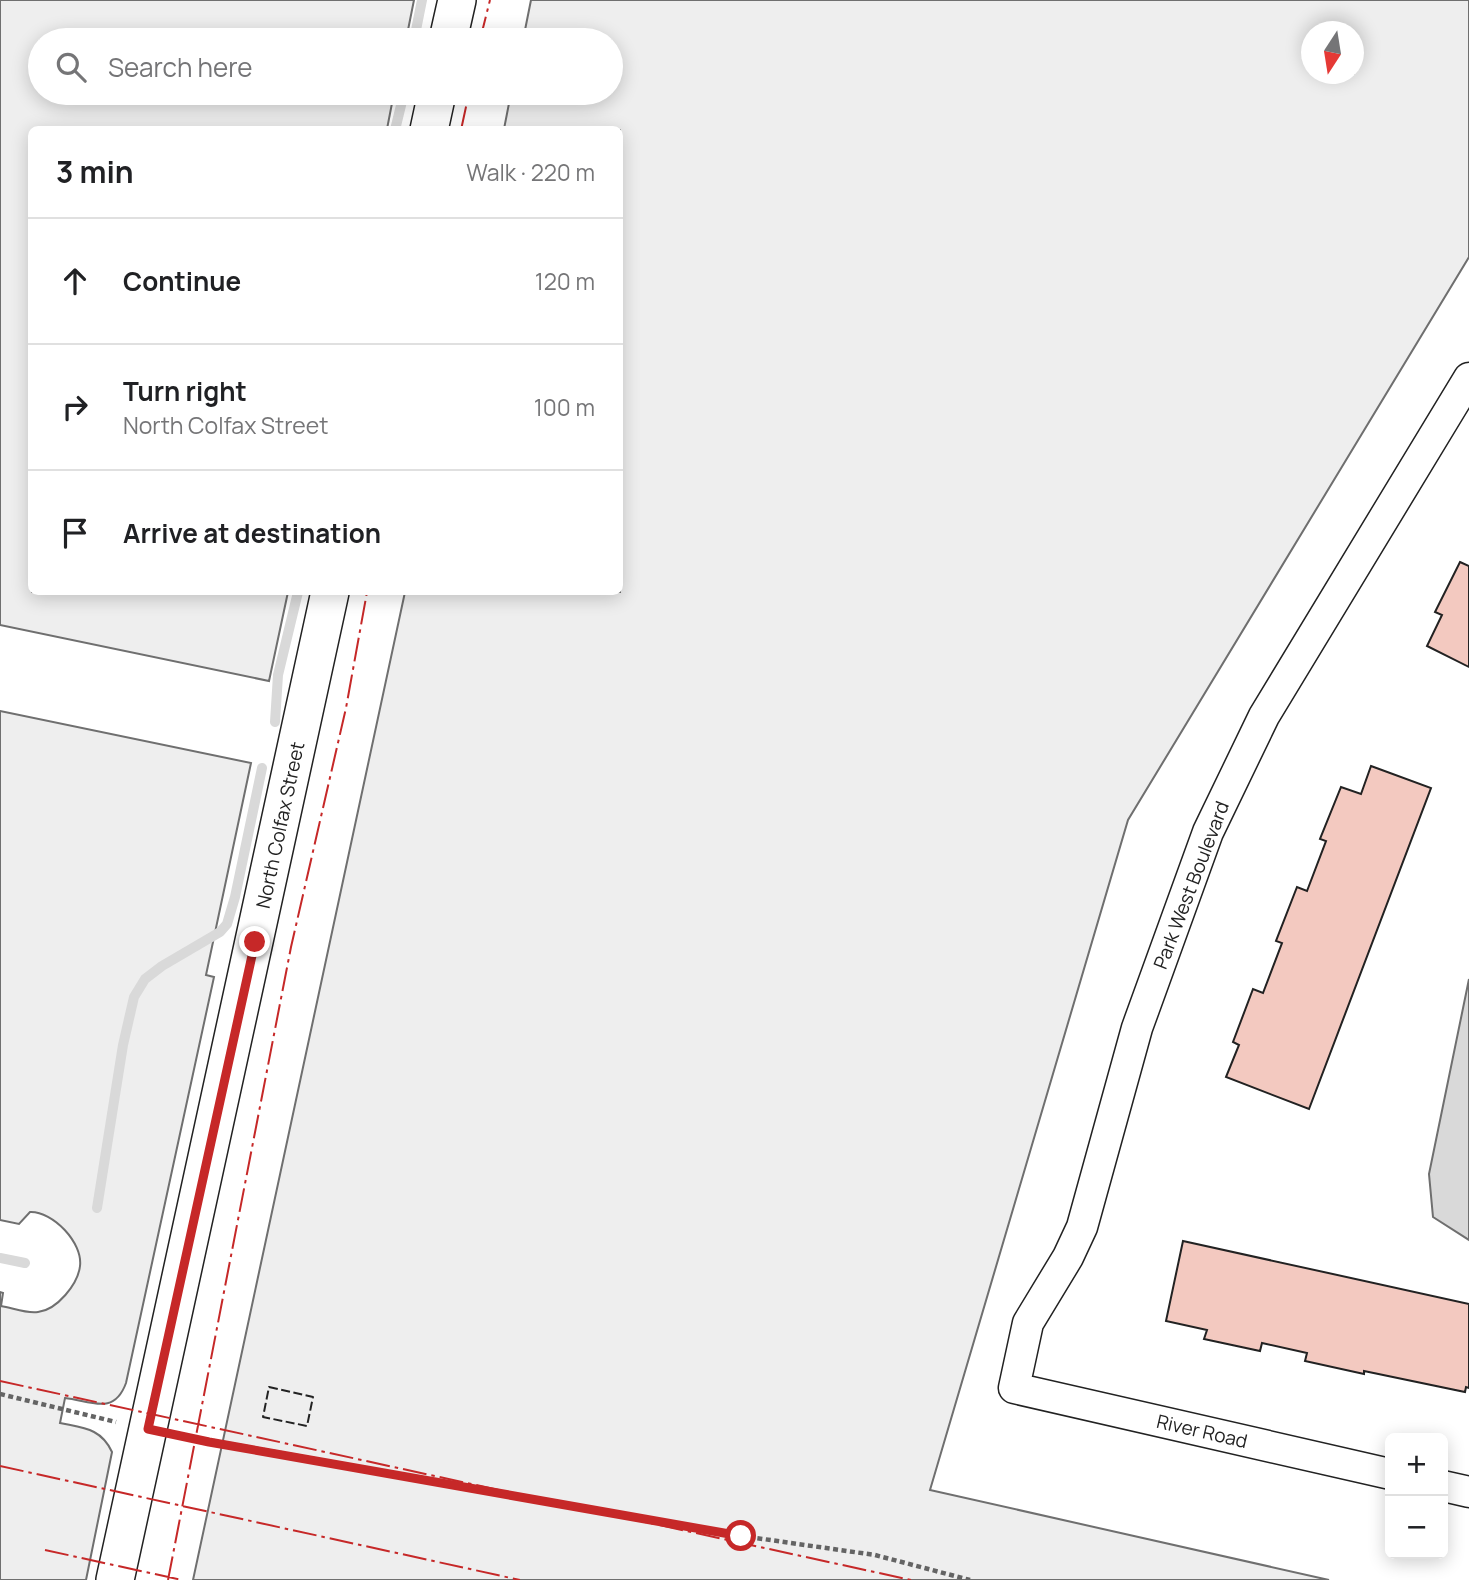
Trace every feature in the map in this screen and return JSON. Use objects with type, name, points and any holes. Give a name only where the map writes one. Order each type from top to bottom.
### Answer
[{"type":"street","points":[[451,28],[457,0]]},
{"type":"street","points":[[430,126],[434,105]]},
{"type":"street","name":"Park West Boulevard","points":[[1014,1388],[1028,1323],[1068,1257],[1082,1227],[1137,1028],[1208,832],[1264,716],[1469,378]]},
{"type":"street","name":"North Colfax Street","points":[[115,1580],[329,595]]},
{"type":"street","name":"River Road","points":[[1014,1388],[1385,1473]]},
{"type":"street","points":[[1448,1487],[1469,1492]]},
{"type":"path","points":[[0,1394],[209,1442],[741,1536],[875,1555],[970,1580]]},
{"type":"shaded area","points":[[0,0],[414,0],[408,28],[28,28],[28,105],[392,105],[388,126],[28,126],[28,595],[287,595],[269,681],[0,625]]},
{"type":"shaded area","points":[[531,0],[1469,0],[1469,257],[1128,820],[930,1490],[1329,1580],[193,1580],[404,595],[623,595],[623,126],[505,126],[509,105],[623,105],[623,28],[525,28]]},
{"type":"shaded area","points":[[0,711],[251,763],[206,975],[214,977],[126,1383],[115,1400],[108,1403],[65,1398],[60,1423],[97,1434],[112,1452],[86,1580],[0,1580],[0,1292],[3,1293],[1,1306],[29,1312],[52,1307],[71,1288],[78,1273],[80,1257],[65,1230],[48,1217],[30,1212],[19,1224],[0,1220]]},
{"type":"shaded area","points":[[1469,979],[1469,1240],[1433,1217],[1429,1174]]},
{"type":"building","points":[[1460,562],[1469,566],[1469,667],[1427,646],[1442,615],[1435,612]]},
{"type":"building","points":[[1371,766],[1431,788],[1309,1109],[1226,1077],[1239,1045],[1233,1042],[1253,989],[1263,993],[1282,943],[1276,941],[1297,887],[1307,891],[1326,841],[1320,839],[1341,787],[1361,794]]},
{"type":"building","points":[[1183,1241],[1469,1304],[1469,1388],[1466,1387],[1465,1392],[1364,1371],[1364,1374],[1305,1361],[1307,1353],[1262,1343],[1260,1351],[1204,1339],[1207,1330],[1166,1321]]},
{"type":"waterway","points":[[416,28],[422,0]]},
{"type":"waterway","points":[[396,126],[401,105]]},
{"type":"waterway","points":[[275,722],[278,675],[297,595]]},
{"type":"waterway","points":[[97,1208],[123,1045],[134,997],[145,979],[220,932],[227,924],[262,768]]},
{"type":"waterway","points":[[0,1258],[25,1263]]},
{"type":"fence","points":[[269,1387],[313,1397],[307,1426],[263,1417],[269,1387]]},
{"type":"power","points":[[483,28],[490,0]]},
{"type":"power","points":[[462,126],[466,105]]},
{"type":"power","points":[[168,1580],[291,947],[346,708],[366,595]]},
{"type":"power","points":[[0,1381],[911,1580]]},
{"type":"power","points":[[0,1466],[520,1580]]},
{"type":"power","points":[[45,1550],[182,1580]]},
{"type":"route","points":[[255,942],[148,1429],[262,1452],[339,1463],[741,1536]]}]
